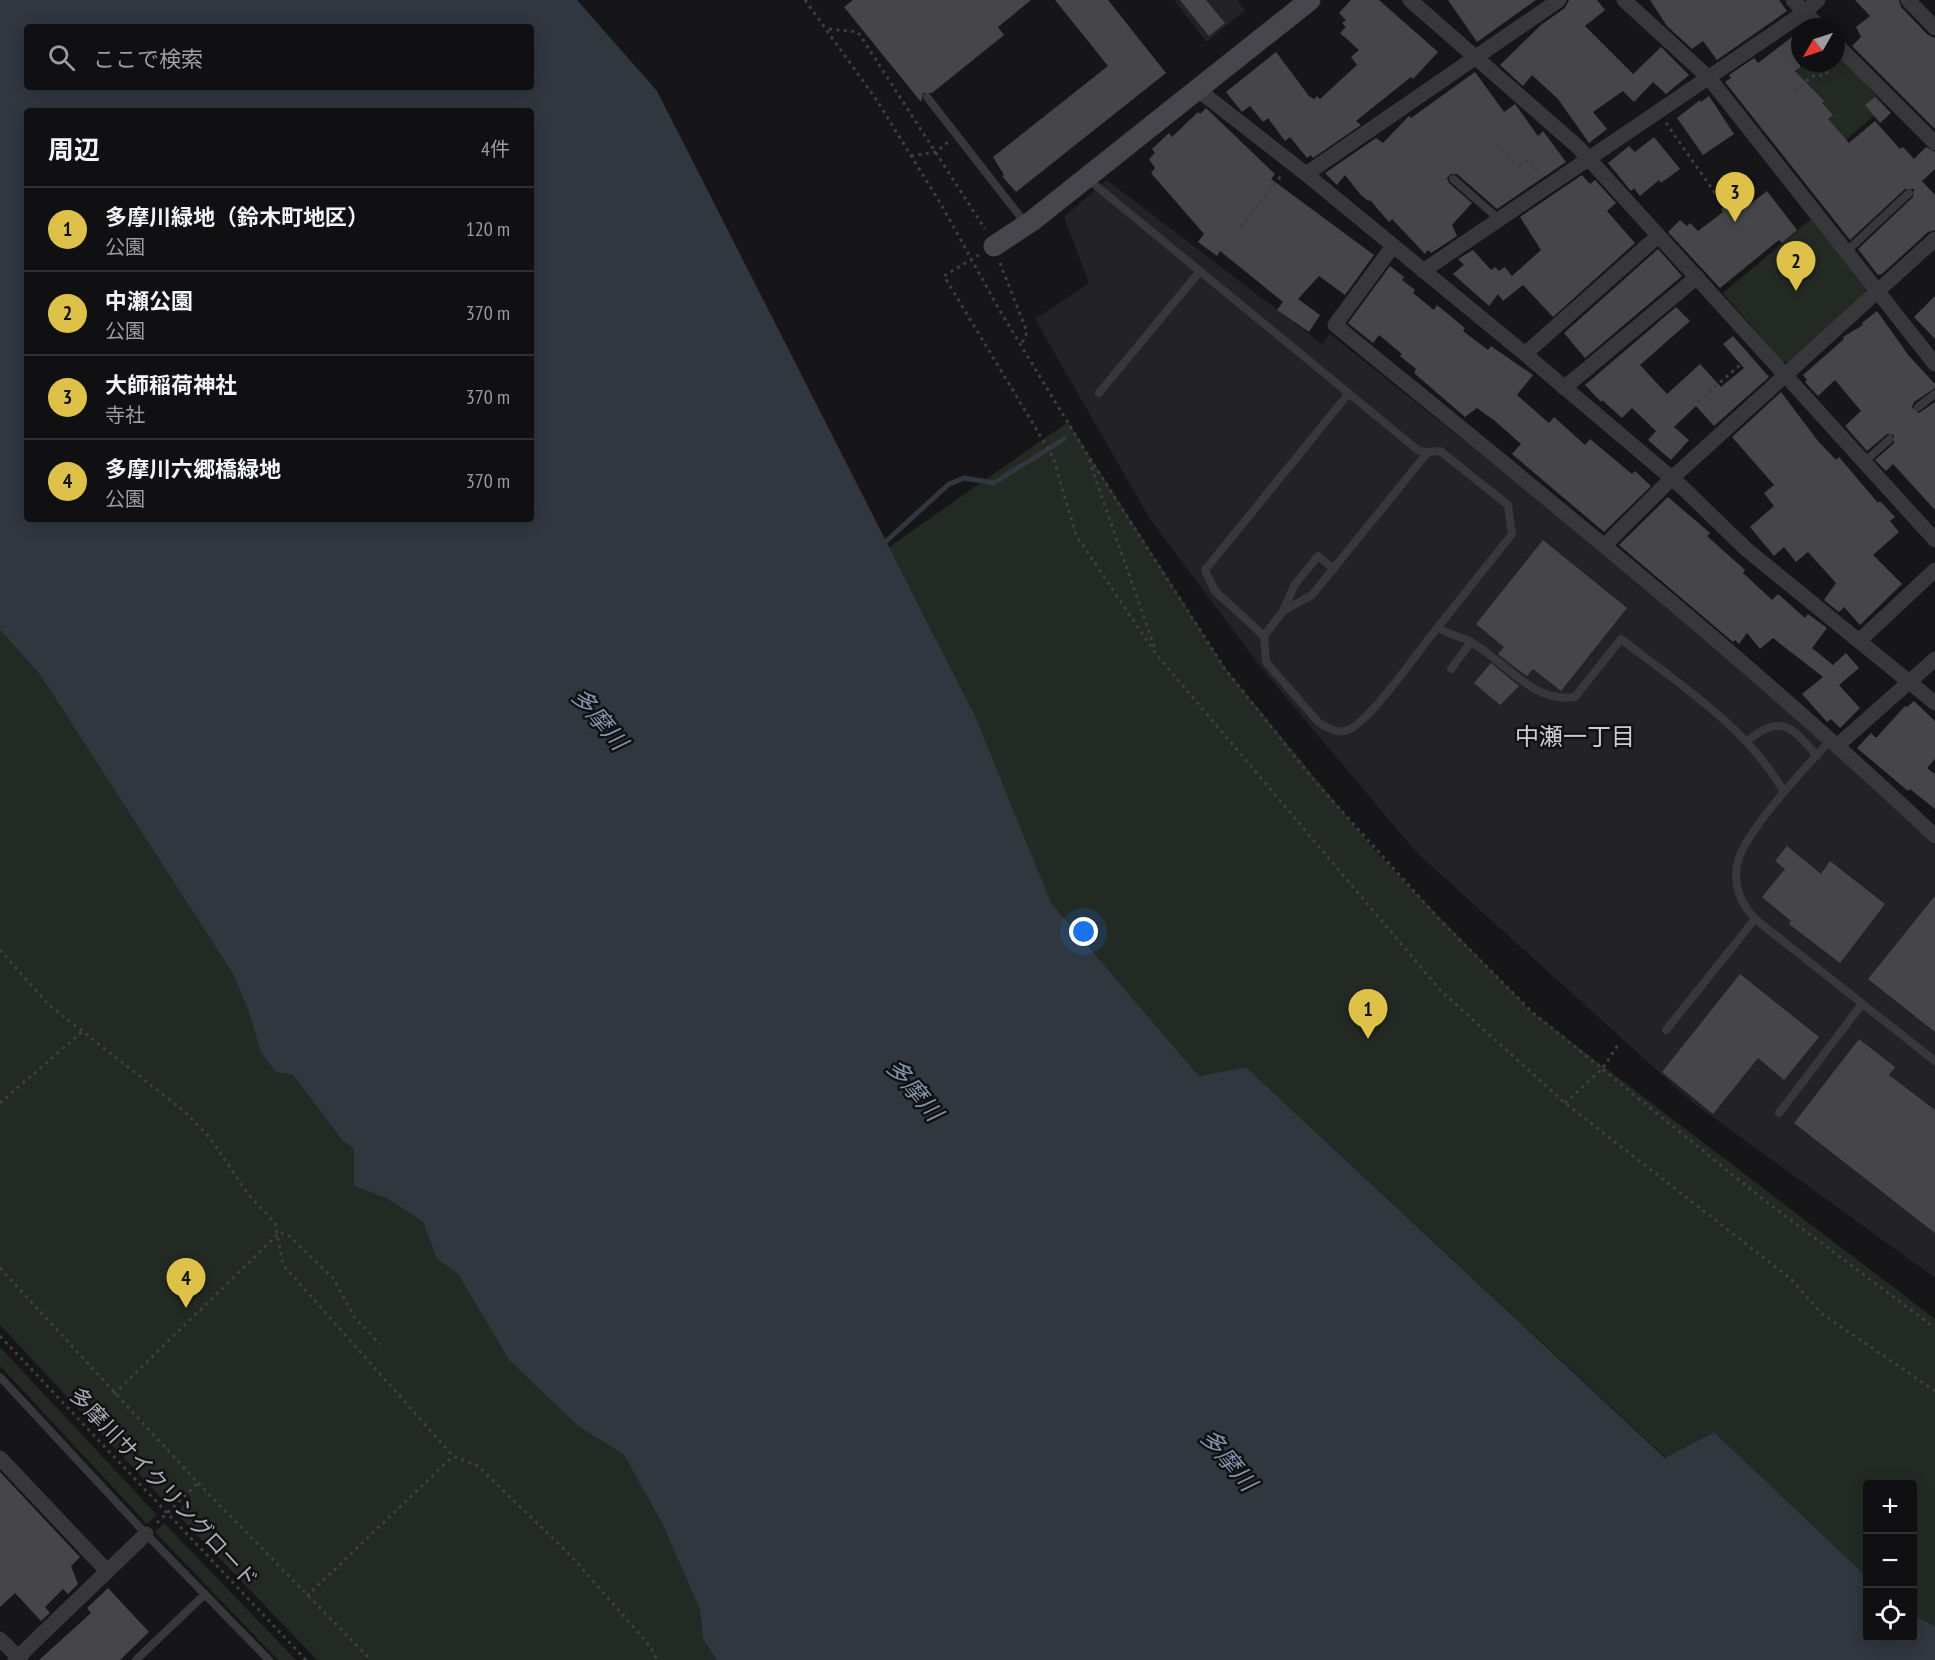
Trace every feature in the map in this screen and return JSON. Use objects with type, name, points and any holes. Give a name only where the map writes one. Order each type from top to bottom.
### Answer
[{"type":"street","points":[[993,240],[1027,225],[1310,0]]},
{"type":"street","points":[[1410,0],[1590,160],[1935,540]]},
{"type":"street","points":[[1306,174],[1474,56],[1559,0]]},
{"type":"street","points":[[1624,0],[1709,78],[1935,364]]},
{"type":"street","points":[[1792,0],[1811,18]]},
{"type":"street","points":[[1423,271],[1590,160],[1805,12],[1818,0]]},
{"type":"street","points":[[1908,0],[1935,28]]},
{"type":"street","points":[[1845,53],[1935,143]]},
{"type":"street","points":[[1197,89],[1306,174],[1525,354],[1671,478],[1746,549],[1935,703]]},
{"type":"street","points":[[1525,354],[1658,236]]},
{"type":"street","points":[[1604,546],[1671,478],[1935,239]]},
{"type":"street","points":[[1393,246],[1335,325],[1604,546],[1834,743],[1935,836]]},
{"type":"street","points":[[1564,388],[1697,277]]},
{"type":"street","points":[[1859,641],[1935,570]]},
{"type":"street","points":[[1834,743],[1935,659]]},
{"type":"street","points":[[0,1458],[107,1571]]},
{"type":"street","points":[[0,1639],[18,1659],[146,1534]]},
{"type":"lane","points":[[927,97],[1027,225]]},
{"type":"lane","points":[[1087,178],[1419,451],[1440,451],[1508,505],[1512,534],[1394,681],[1389,693],[1372,713],[1364,716],[1354,728],[1345,732],[1328,729],[1319,723],[1274,673],[1266,663],[1264,636],[1283,611],[1295,584],[1318,556],[1334,568]]},
{"type":"lane","points":[[1453,179],[1500,220]]},
{"type":"lane","points":[[1847,251],[1909,193]]},
{"type":"lane","points":[[1099,393],[1200,271]]},
{"type":"lane","points":[[1264,636],[1215,591],[1205,570],[1348,393]]},
{"type":"lane","points":[[1918,407],[1935,394]]},
{"type":"lane","points":[[1864,462],[1890,439]]},
{"type":"lane","points":[[1283,611],[1312,595],[1428,452]]},
{"type":"lane","points":[[1438,627],[1471,642],[1536,691],[1564,699],[1575,697],[1621,639],[1718,716],[1746,742],[1769,766],[1784,792]]},
{"type":"lane","points":[[1451,669],[1471,642]]},
{"type":"lane","points":[[1746,742],[1774,724],[1782,725],[1798,735],[1817,756]]},
{"type":"lane","points":[[1834,743],[1817,756],[1784,792],[1749,838],[1738,860],[1737,882],[1741,903],[1755,919],[1935,1061]]},
{"type":"lane","points":[[1666,1030],[1755,919]]},
{"type":"lane","points":[[1779,1113],[1862,1004]]},
{"type":"lane","points":[[0,1377],[146,1534],[269,1660]]},
{"type":"lane","points":[[136,1660],[205,1594]]},
{"type":"path","points":[[828,29],[858,32],[977,219],[993,240],[1027,332],[1021,346]]},
{"type":"path","points":[[1795,91],[1812,76],[1827,75],[1828,72]]},
{"type":"path","points":[[1658,112],[1722,203]]},
{"type":"path","points":[[911,156],[936,152],[956,135]]},
{"type":"path","points":[[1498,144],[1513,162],[1519,165],[1530,160],[1550,187]]},
{"type":"path","points":[[1241,226],[1292,163]]},
{"type":"path","points":[[971,260],[944,276],[1053,457],[1076,535],[1156,654],[1441,991],[1565,1103],[1791,1279],[1821,1312],[1935,1391]]},
{"type":"path","points":[[1692,407],[1761,347]]},
{"type":"path","points":[[1087,454],[1156,654]]},
{"type":"path","points":[[0,950],[49,1005],[184,1111],[204,1131],[248,1194],[275,1223],[279,1233],[283,1265],[453,1456],[478,1467],[572,1557],[650,1646],[657,1660]]},
{"type":"path","points":[[0,1103],[83,1031]]},
{"type":"path","points":[[1565,1103],[1602,1069],[1618,1045]]},
{"type":"path","points":[[279,1233],[288,1235],[333,1278],[355,1318],[380,1344]]},
{"type":"path","points":[[114,1394],[279,1233]]},
{"type":"path","points":[[0,1268],[198,1483],[371,1660]]},
{"type":"path","name":"多摩川サイクリングロード","points":[[0,1336],[166,1515],[306,1660]]},
{"type":"path","points":[[307,1596],[453,1456]]},
{"type":"path","points":[[161,1520],[198,1483]]},
{"type":"path","points":[[360,1660],[365,1655]]},
{"type":"shaded area","points":[[1174,0],[1237,0],[1245,10],[1207,42]]},
{"type":"shaded area","points":[[1845,60],[1885,106],[1839,146],[1771,94],[1796,72],[1845,72]]},
{"type":"shaded area","points":[[1107,180],[1322,344],[1330,334],[1602,551],[1837,751],[1935,845],[1935,1278],[1692,1102],[1416,852],[1263,670],[1150,519],[1035,319],[1089,283],[1064,217]]},
{"type":"shaded area","points":[[1811,219],[1866,288],[1865,294],[1790,362],[1783,362],[1723,293]]},
{"type":"shaded area","points":[[1068,422],[1225,668],[1375,851],[1532,1012],[1935,1319],[1935,1626],[1917,1617],[1917,1480],[1863,1480],[1863,1573],[1714,1432],[1666,1458],[1246,1067],[1199,1076],[1051,903],[935,637],[889,547]]},
{"type":"shaded area","points":[[0,630],[41,676],[233,974],[276,1072],[293,1075],[342,1140],[354,1149],[354,1186],[388,1199],[423,1222],[437,1259],[458,1274],[509,1360],[578,1426],[624,1455],[663,1525],[700,1610],[703,1640],[717,1660],[317,1660],[176,1513],[191,1497],[183,1490],[168,1505],[0,1325]]},
{"type":"shaded area","points":[[0,1347],[157,1515],[147,1524],[0,1366]]},
{"type":"shaded area","points":[[164,1523],[296,1660],[278,1660],[155,1532]]},
{"type":"water","name":"多摩川","points":[[0,0],[577,0],[657,91],[975,716],[1051,903],[1199,1076],[1246,1067],[1665,1458],[1714,1432],[1863,1573],[1863,1642],[1917,1642],[1917,1617],[1935,1626],[1935,1660],[717,1660],[703,1640],[700,1610],[663,1525],[624,1455],[578,1426],[509,1360],[458,1274],[437,1259],[423,1222],[388,1199],[354,1186],[354,1149],[342,1140],[293,1075],[276,1072],[261,1052],[248,1009],[233,974],[41,676],[0,630]]},
{"type":"building","points":[[853,0],[1031,0],[998,27],[1004,35],[932,93],[923,93],[921,102],[844,7]]},
{"type":"building","points":[[1055,0],[1108,0],[1166,73],[1016,192],[1002,176],[1004,175],[993,157],[1108,66]]},
{"type":"building","points":[[1180,0],[1206,0],[1225,23],[1209,36]]},
{"type":"building","points":[[1351,0],[1379,0],[1438,52],[1413,79],[1411,77],[1356,121],[1361,125],[1313,158],[1311,155],[1307,158],[1290,137],[1285,141],[1268,118],[1263,122],[1250,106],[1242,112],[1226,92],[1276,52],[1309,96],[1314,99],[1317,96],[1320,99],[1357,65],[1351,57],[1359,50],[1340,33],[1346,27],[1342,23],[1346,20],[1339,13]]},
{"type":"building","points":[[1448,0],[1536,0],[1477,42]]},
{"type":"building","points":[[1569,0],[1597,0],[1605,10],[1585,26],[1633,74],[1661,47],[1689,75],[1666,94],[1653,82],[1634,102],[1623,91],[1593,112],[1607,129],[1589,143],[1558,99],[1532,75],[1523,86],[1500,65],[1542,24],[1565,8]]},
{"type":"building","points":[[1650,0],[1779,0],[1787,11],[1717,60],[1703,41],[1692,49],[1667,26]]},
{"type":"building","points":[[1855,0],[1899,0],[1901,7],[1928,35],[1935,38],[1935,129],[1852,46],[1861,37],[1856,27],[1870,16]]},
{"type":"building","points":[[1791,38],[1791,72],[1796,72],[1824,101],[1822,103],[1833,115],[1828,119],[1849,143],[1875,121],[1900,149],[1903,147],[1914,159],[1926,147],[1935,152],[1935,169],[1922,181],[1935,195],[1935,230],[1928,232],[1882,274],[1878,275],[1858,249],[1913,197],[1914,189],[1905,189],[1850,240],[1725,82],[1731,78],[1729,75],[1754,58],[1758,63]]},
{"type":"building","points":[[1475,72],[1504,112],[1515,104],[1538,136],[1543,131],[1566,162],[1497,209],[1457,174],[1451,174],[1447,178],[1449,183],[1472,203],[1452,225],[1457,236],[1431,253],[1428,250],[1425,254],[1392,219],[1389,222],[1370,200],[1368,201],[1360,194],[1345,175],[1337,185],[1325,173],[1376,138],[1383,143],[1409,116],[1411,118]]},
{"type":"building","points":[[1709,96],[1734,134],[1703,155],[1677,118],[1700,100],[1701,102]]},
{"type":"building","points":[[1875,97],[1891,113],[1880,123],[1865,105]]},
{"type":"building","points":[[1206,108],[1275,174],[1271,179],[1374,255],[1345,295],[1319,276],[1298,299],[1320,315],[1309,332],[1277,310],[1283,302],[1220,251],[1217,256],[1198,242],[1204,234],[1151,173],[1155,168],[1149,159],[1155,153],[1152,149],[1169,133],[1172,137],[1198,112],[1200,114]]},
{"type":"building","points":[[1654,137],[1680,169],[1661,183],[1659,180],[1640,196],[1634,188],[1631,191],[1608,163],[1629,146],[1635,152]]},
{"type":"building","points":[[1582,175],[1590,184],[1595,180],[1616,203],[1607,211],[1635,243],[1553,317],[1523,285],[1503,301],[1498,294],[1489,306],[1453,274],[1464,265],[1458,259],[1473,250],[1491,270],[1495,267],[1499,271],[1505,267],[1512,276],[1541,250],[1520,217]]},
{"type":"building","points":[[1767,191],[1797,230],[1782,243],[1779,240],[1720,288],[1668,232],[1680,220],[1687,226],[1690,223],[1698,231],[1723,212],[1721,209],[1732,201],[1735,204],[1739,200],[1745,208]]},
{"type":"building","points":[[1658,249],[1682,276],[1585,358],[1564,333]]},
{"type":"building","points":[[1390,266],[1404,277],[1402,280],[1415,290],[1413,293],[1434,310],[1437,305],[1465,328],[1463,331],[1488,350],[1491,346],[1533,375],[1517,395],[1549,423],[1554,417],[1585,445],[1590,439],[1632,474],[1635,471],[1651,486],[1604,532],[1512,454],[1521,444],[1495,421],[1477,408],[1465,417],[1414,373],[1416,369],[1379,335],[1373,343],[1348,323]]},
{"type":"building","points":[[1935,296],[1935,339],[1914,317]]},
{"type":"building","points":[[1676,307],[1690,321],[1640,365],[1667,394],[1700,364],[1721,387],[1744,368],[1723,344],[1733,336],[1769,377],[1714,426],[1696,406],[1674,427],[1689,440],[1671,460],[1648,440],[1656,431],[1632,408],[1622,418],[1602,400],[1601,402],[1585,385]]},
{"type":"building","points":[[1877,311],[1909,356],[1935,384],[1935,388],[1914,402],[1912,407],[1919,413],[1935,402],[1935,510],[1893,464],[1886,471],[1875,460],[1894,443],[1894,435],[1887,434],[1867,451],[1845,426],[1861,411],[1835,380],[1818,396],[1805,382],[1807,380],[1803,375],[1844,339],[1843,337],[1863,325],[1862,323]]},
{"type":"building","points":[[1781,392],[1818,441],[1836,460],[1839,457],[1878,503],[1880,501],[1895,517],[1890,521],[1899,532],[1873,555],[1902,584],[1860,625],[1844,607],[1839,612],[1824,600],[1836,583],[1808,552],[1796,562],[1784,547],[1774,556],[1750,527],[1774,506],[1764,493],[1774,485],[1732,437]]},
{"type":"building","points":[[1668,497],[1710,533],[1707,536],[1745,570],[1743,573],[1772,600],[1778,594],[1805,618],[1808,614],[1827,628],[1812,648],[1833,665],[1846,653],[1859,668],[1839,685],[1860,708],[1840,728],[1831,719],[1827,722],[1802,694],[1823,677],[1773,638],[1760,649],[1747,633],[1739,644],[1735,640],[1733,642],[1619,545]]},
{"type":"building","points":[[1543,540],[1627,608],[1561,691],[1533,669],[1527,676],[1498,654],[1504,647],[1476,624]]},
{"type":"building","points":[[1491,663],[1519,686],[1500,705],[1474,683]]},
{"type":"building","points":[[1914,701],[1935,721],[1935,759],[1927,768],[1935,774],[1935,809],[1910,789],[1908,791],[1857,748],[1871,733],[1876,738],[1905,706],[1907,707]]},
{"type":"building","points":[[1787,846],[1821,874],[1830,861],[1885,904],[1840,963],[1789,924],[1791,921],[1762,897],[1785,869],[1775,861]]},
{"type":"building","points":[[1935,896],[1935,1032],[1868,979]]},
{"type":"building","points":[[1740,974],[1819,1037],[1784,1080],[1758,1058],[1713,1114],[1662,1072]]},
{"type":"building","points":[[1859,1039],[1895,1067],[1889,1075],[1935,1110],[1935,1233],[1794,1123]]},
{"type":"building","points":[[0,1472],[80,1557],[71,1566],[78,1584],[68,1594],[63,1589],[45,1607],[50,1613],[41,1621],[15,1593],[0,1607]]},
{"type":"building","points":[[108,1588],[149,1632],[120,1660],[39,1660],[91,1613],[87,1608]]},
{"type":"waterway","points":[[881,546],[949,484],[964,478],[994,483],[1064,439]]},
{"type":"place","name":"大師稲荷神社","points":[[1735,222]]},
{"type":"place","name":"中瀬公園","points":[[1796,291]]},
{"type":"place","name":"多摩川緑地（鈴木町地区）","points":[[1368,1039]]},
{"type":"place","name":"多摩川六郷橋緑地","points":[[186,1308]]},
{"type":"district","name":"中瀬一丁目","points":[[1575,737]]}]
